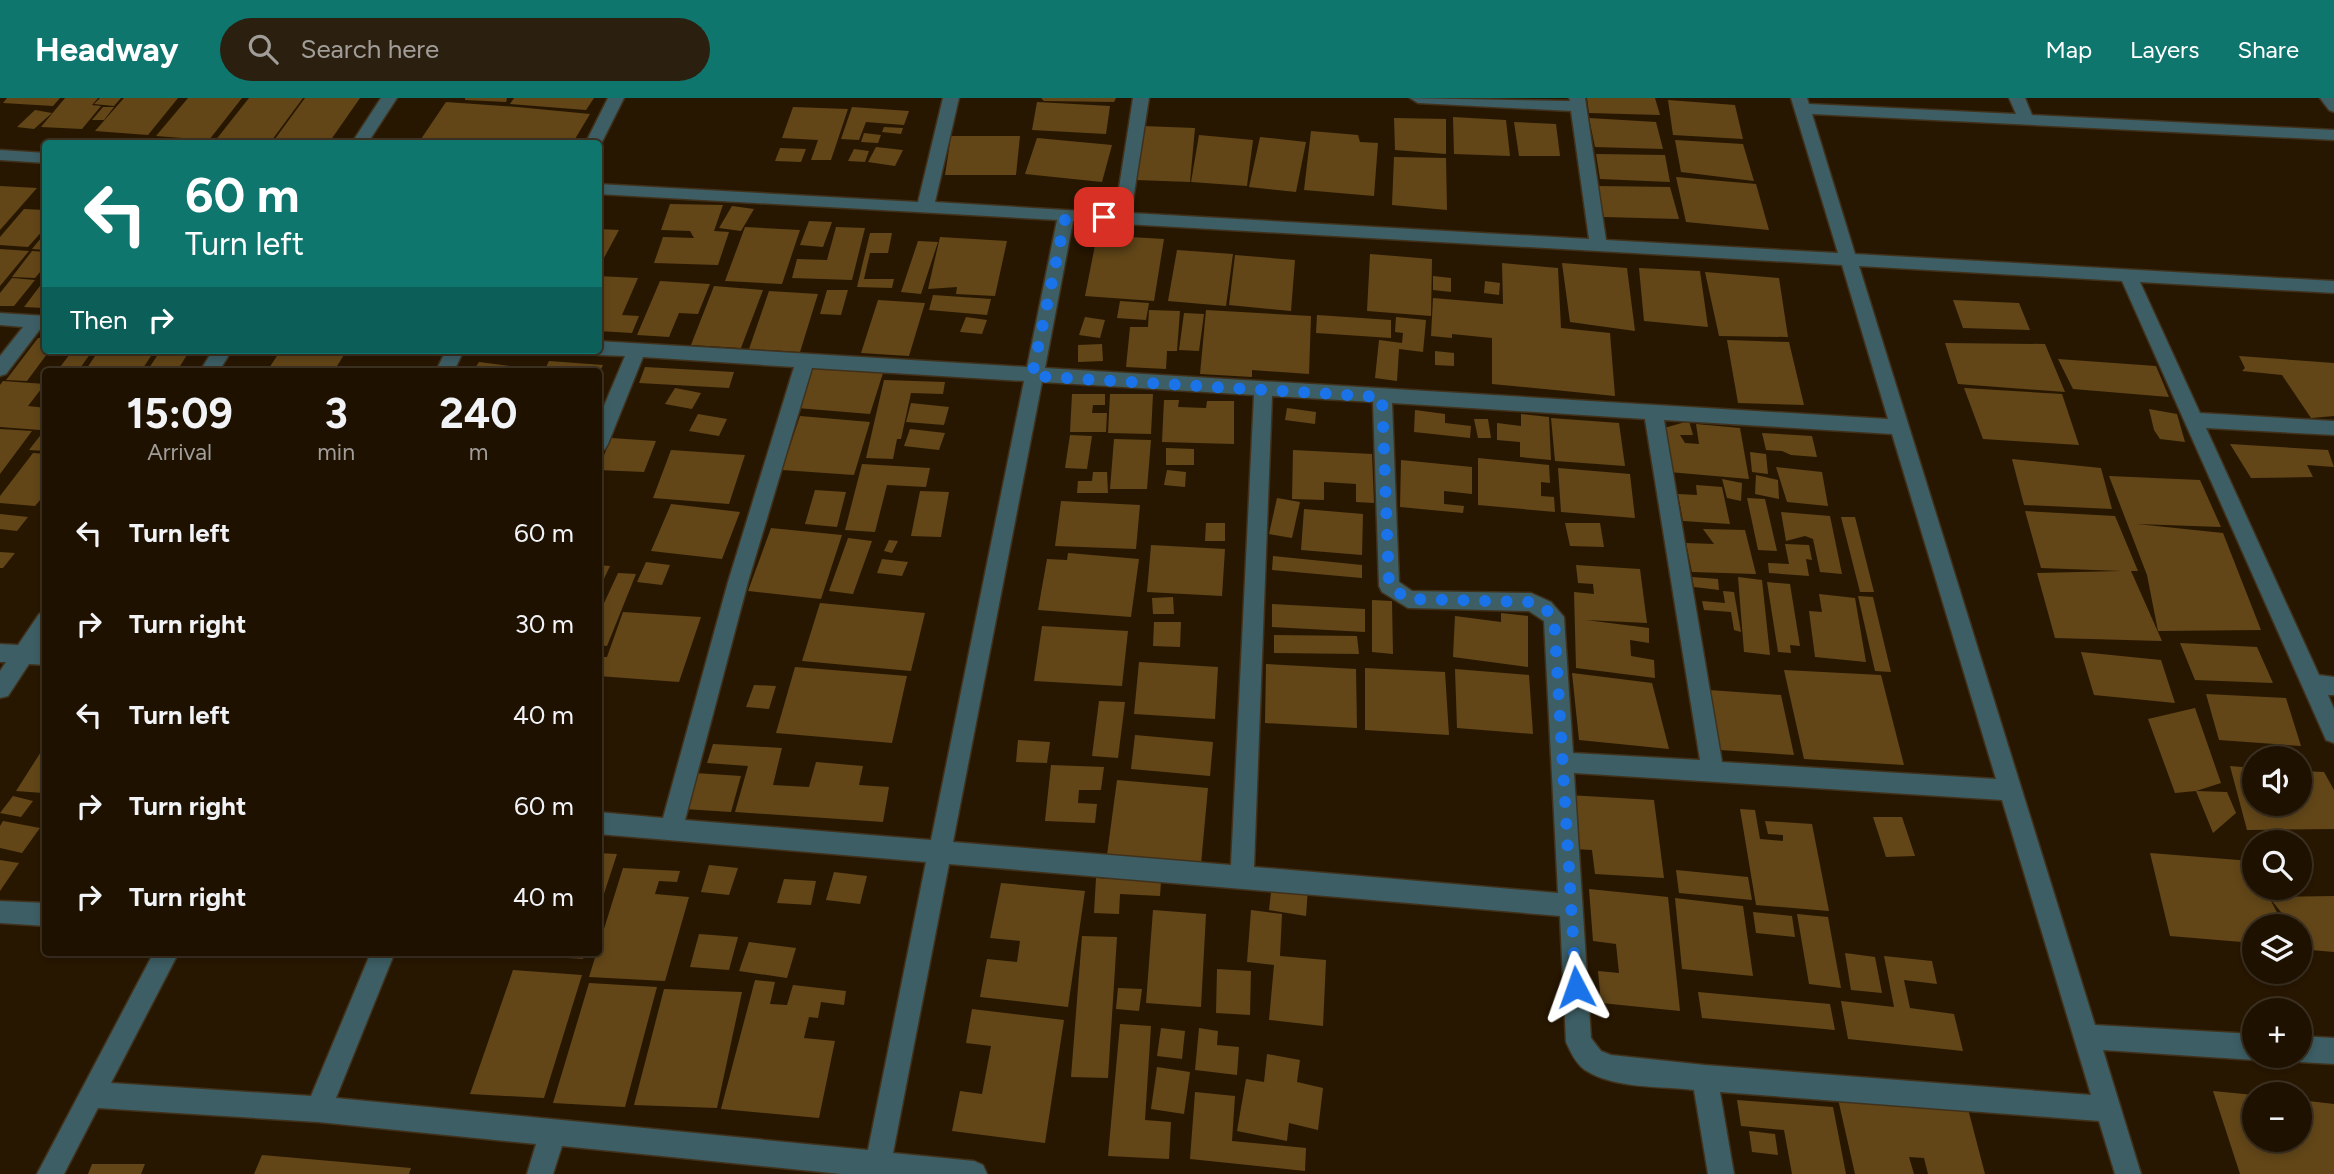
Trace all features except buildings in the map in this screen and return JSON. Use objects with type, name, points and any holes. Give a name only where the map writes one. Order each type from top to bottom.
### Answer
[{"type":"street","points":[[362,140],[389,98]]},
{"type":"street","points":[[595,140],[616,98]]},
{"type":"street","points":[[925,208],[951,98]]},
{"type":"street","points":[[1122,219],[1141,98]]},
{"type":"street","points":[[1418,98],[1577,102],[1598,245]]},
{"type":"street","points":[[2017,98],[2026,120]]},
{"type":"street","points":[[2328,98],[2334,107]]},
{"type":"street","points":[[2128,1174],[2089,1037],[1898,427],[1801,103],[2026,120],[2334,135]]},
{"type":"street","points":[[0,155],[42,158]]},
{"type":"street","points":[[602,189],[2334,287]]},
{"type":"street","points":[[877,1169],[1066,215]]},
{"type":"street","points":[[2128,275],[2334,733]]},
{"type":"street","points":[[0,319],[41,322]]},
{"type":"street","points":[[0,369],[41,322]]},
{"type":"street","points":[[602,348],[1898,427]]},
{"type":"street","points":[[602,435],[638,350]]},
{"type":"street","points":[[671,828],[738,582],[805,360]]},
{"type":"street","points":[[1242,878],[1263,389]]},
{"type":"street","points":[[1382,397],[1389,586],[1408,599],[1531,602],[1554,617],[1579,1041],[1592,1060],[1611,1068],[1705,1078],[2110,1109]]},
{"type":"street","points":[[1653,412],[1713,772]]},
{"type":"street","points":[[2192,420],[2334,428]]},
{"type":"street","points":[[0,689],[42,626]]},
{"type":"street","points":[[0,653],[42,656]]},
{"type":"street","points":[[2312,684],[2334,686]]},
{"type":"street","points":[[1562,762],[2011,790]]},
{"type":"street","points":[[602,823],[1570,905]]},
{"type":"street","points":[[0,912],[42,915]]},
{"type":"street","points":[[50,1174],[165,956]]},
{"type":"street","points":[[318,1109],[381,956]]},
{"type":"street","points":[[2089,1037],[2242,1045]]},
{"type":"street","points":[[2312,1050],[2334,1051]]},
{"type":"street","points":[[1705,1078],[1721,1174]]},
{"type":"street","points":[[91,1095],[318,1109],[553,1132],[877,1169],[974,1174]]},
{"type":"street","points":[[540,1174],[553,1132]]},
{"type":"route","points":[[1104,217],[1066,215],[1032,376],[1382,397],[1389,586],[1408,599],[1531,602],[1554,617],[1576,987]]}]
